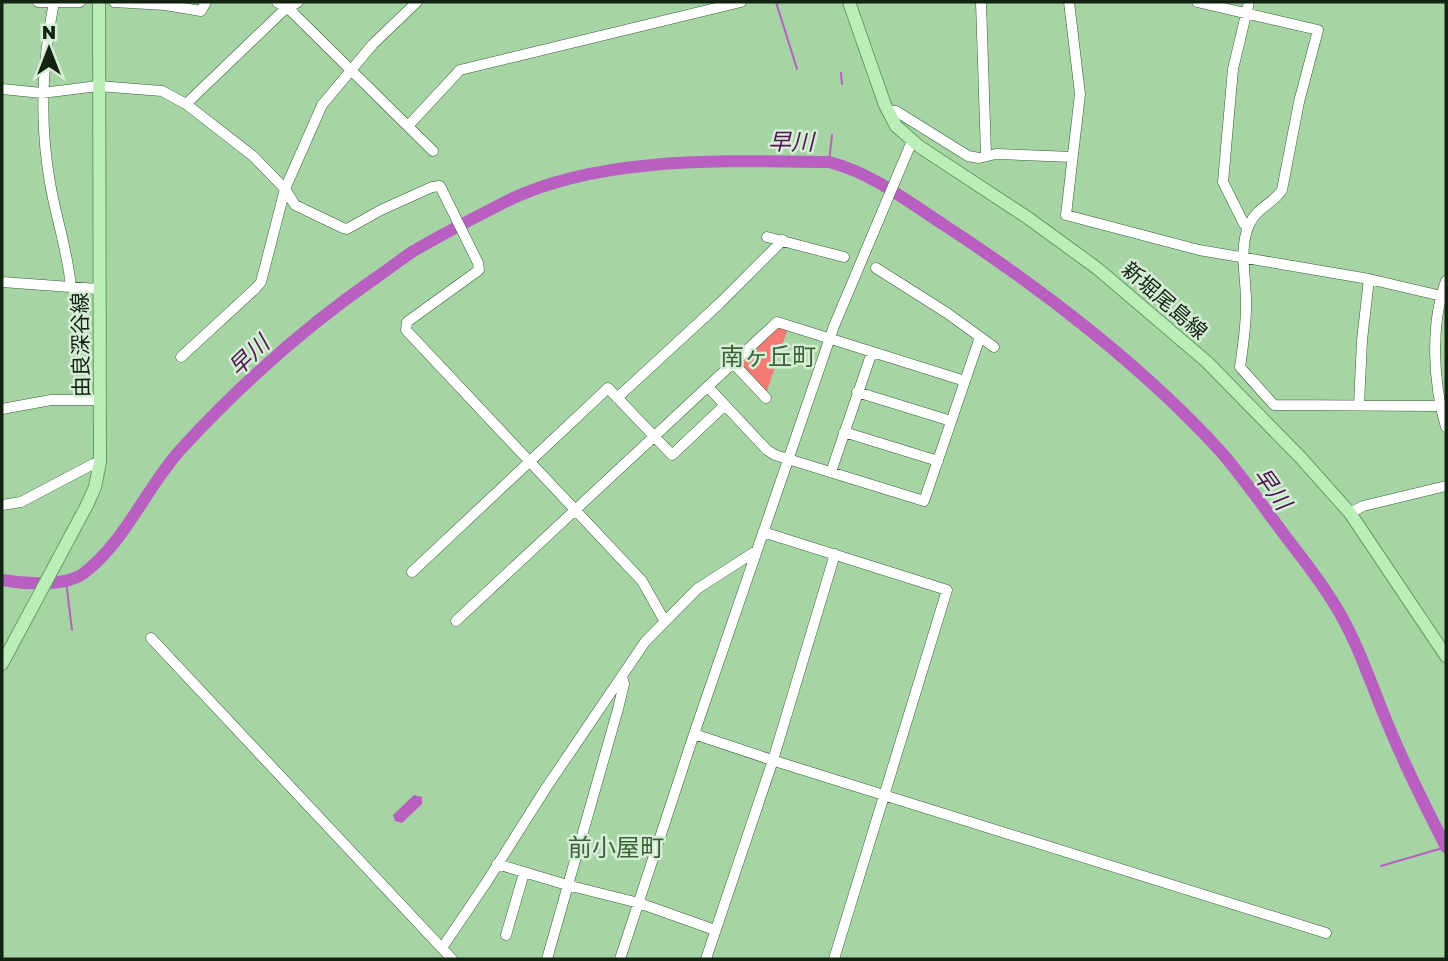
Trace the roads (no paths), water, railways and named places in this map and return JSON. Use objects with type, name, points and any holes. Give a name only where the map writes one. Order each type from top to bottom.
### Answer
[{"type":"main road","name":"由良深谷線","points":[[2,664],[93,491],[100,462],[99,2]]},
{"type":"main road","name":"新堀尾島線","points":[[849,2],[896,127],[912,141],[1064,243],[1165,324],[1231,385],[1350,513],[1446,656]]},
{"type":"street","points":[[38,2],[80,2]]},
{"type":"street","points":[[54,2],[41,93],[50,183],[71,288]]},
{"type":"street","points":[[114,2],[165,5],[201,11],[205,2]]},
{"type":"street","points":[[277,2],[288,8],[433,150]]},
{"type":"street","points":[[186,104],[288,8],[298,2]]},
{"type":"street","points":[[181,357],[261,282],[285,189],[322,105],[373,44],[417,2]]},
{"type":"street","points":[[408,125],[460,70],[741,2]]},
{"type":"street","points":[[981,2],[986,155]]},
{"type":"street","points":[[1069,2],[1080,94],[1065,212],[1069,217],[1199,250],[1369,279],[1443,296]]},
{"type":"street","points":[[1197,2],[1248,7],[1318,30],[1299,102],[1282,190],[1278,197],[1261,207],[1248,226],[1244,257],[1246,307],[1240,367],[1274,405],[1440,406]]},
{"type":"street","points":[[1248,7],[1233,69],[1223,182],[1244,224],[1248,226]]},
{"type":"street","points":[[2,89],[41,93],[98,86],[162,91],[186,104],[253,156],[285,189],[295,205],[337,227],[347,229],[381,210],[440,186],[478,262],[479,270],[407,322],[406,330],[642,581],[664,620]]},
{"type":"street","points":[[888,111],[896,111],[968,156],[1072,157]]},
{"type":"street","points":[[621,959],[694,734],[830,338],[912,141]]},
{"type":"street","points":[[767,237],[844,257]]},
{"type":"street","points":[[617,398],[719,304],[783,240]]},
{"type":"street","points":[[876,268],[994,346]]},
{"type":"street","points":[[1359,405],[1369,279]]},
{"type":"street","points":[[1446,281],[1437,308],[1435,334],[1440,406],[1446,427]]},
{"type":"street","points":[[2,282],[98,289]]},
{"type":"street","points":[[456,621],[777,322],[965,381]]},
{"type":"street","points":[[708,387],[767,450],[789,460],[924,501],[980,337]]},
{"type":"street","points":[[831,472],[872,352]]},
{"type":"street","points":[[733,363],[766,398]]},
{"type":"street","points":[[412,572],[608,388],[672,455],[724,405]]},
{"type":"street","points":[[857,392],[951,421]]},
{"type":"street","points":[[2,409],[51,400],[101,400]]},
{"type":"street","points":[[844,432],[938,461]]},
{"type":"street","points":[[2,505],[21,502],[100,462]]},
{"type":"street","points":[[1350,513],[1363,506],[1446,486]]},
{"type":"street","points":[[763,532],[947,590],[834,959]]},
{"type":"street","points":[[442,948],[645,642],[697,589],[756,551]]},
{"type":"street","points":[[706,959],[772,760],[835,554]]},
{"type":"street","points":[[151,638],[452,959]]},
{"type":"street","points":[[547,959],[618,709],[624,684],[622,676]]},
{"type":"street","points":[[694,734],[1326,933]]},
{"type":"street","points":[[497,863],[524,873],[639,903],[715,930]]},
{"type":"street","points":[[506,934],[524,873]]},
{"type":"waterway","points":[[776,2],[797,69]]},
{"type":"waterway","points":[[841,73],[842,84]]},
{"type":"waterway","points":[[829,162],[832,135]]},
{"type":"waterway","name":"早川","points":[[2,580],[56,582],[67,581],[84,573],[112,545],[182,448],[227,401],[275,357],[325,315],[412,252],[505,202],[541,187],[621,168],[706,162],[829,162],[860,173],[889,189],[1018,275],[1126,360],[1160,390],[1222,453],[1328,593],[1342,617],[1402,758],[1446,847]]},
{"type":"waterway","points":[[66,581],[72,630]]},
{"type":"waterway","points":[[1381,866],[1446,847]]},
{"type":"district","name":"南ヶ丘町","points":[[768,355]]},
{"type":"district","name":"前小屋町","points":[[616,846]]}]
